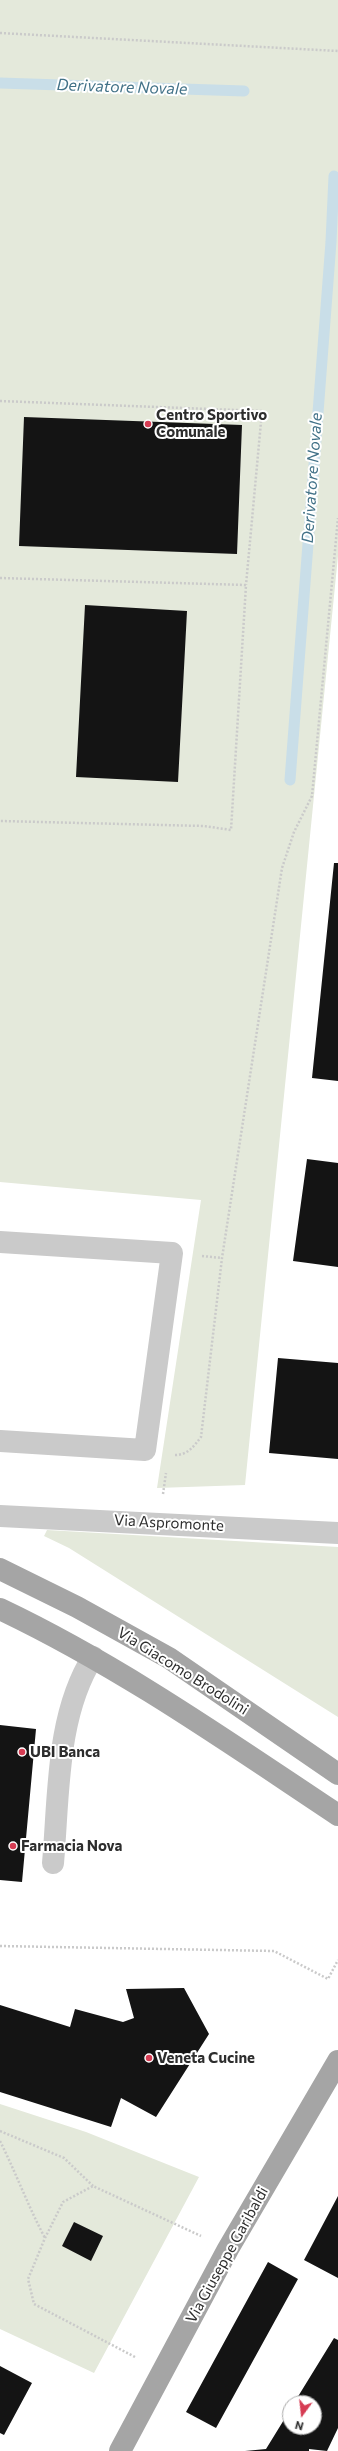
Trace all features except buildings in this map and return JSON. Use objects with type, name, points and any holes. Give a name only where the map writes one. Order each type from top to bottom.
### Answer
[{"type":"main road","name":"Via Giacomo Brodolini","points":[[0,1569],[78,1607],[169,1658],[338,1774]]},
{"type":"main road","points":[[0,1609],[93,1657],[151,1691],[338,1815]]},
{"type":"main road","name":"Via Giuseppe Garibaldi","points":[[120,2451],[228,2249],[338,2061]]},
{"type":"street","points":[[0,1242],[172,1253],[145,1450],[0,1441]]},
{"type":"street","name":"Via Aspromonte","points":[[0,1516],[338,1533]]},
{"type":"street","points":[[53,1863],[66,1723],[84,1670],[93,1657]]},
{"type":"path","points":[[0,33],[338,51]]},
{"type":"path","points":[[0,401],[262,411],[246,585],[231,830],[204,826],[0,821]]},
{"type":"path","points":[[145,1450],[169,1455],[182,1455],[192,1448],[201,1437],[222,1258],[282,868],[294,832],[312,796],[338,518]]},
{"type":"path","points":[[0,578],[246,585]]},
{"type":"path","points":[[159,1523],[169,1455]]},
{"type":"path","points":[[0,1946],[274,1951],[328,1979],[338,1960]]},
{"type":"path","points":[[0,2131],[64,2158],[93,2186],[228,2249]]},
{"type":"path","points":[[0,2141],[26,2202],[45,2238]]},
{"type":"path","points":[[93,2186],[63,2202],[45,2238],[28,2279],[34,2304],[163,2372]]},
{"type":"shaded area","name":"Centro Sportivo Comunale","points":[[0,0],[338,0],[338,556],[245,1485],[157,1488],[201,1200],[0,1182]]},
{"type":"shaded area","points":[[47,1530],[338,1547],[338,1717],[69,1548],[44,1536]]},
{"type":"shaded area","points":[[0,2104],[86,2132],[199,2177],[94,2373],[0,2329]]},
{"type":"waterway","name":"Derivatore Novale","points":[[0,83],[244,91]]},
{"type":"waterway","name":"Derivatore Novale","points":[[290,780],[331,242],[334,176]]},
{"type":"place","name":"Centro Sportivo Comunale","points":[[148,424]]},
{"type":"place","name":"UBI Banca","points":[[22,1752]]},
{"type":"place","name":"Farmacia Nova","points":[[13,1846]]},
{"type":"place","name":"Veneta Cucine","points":[[149,2058]]}]
